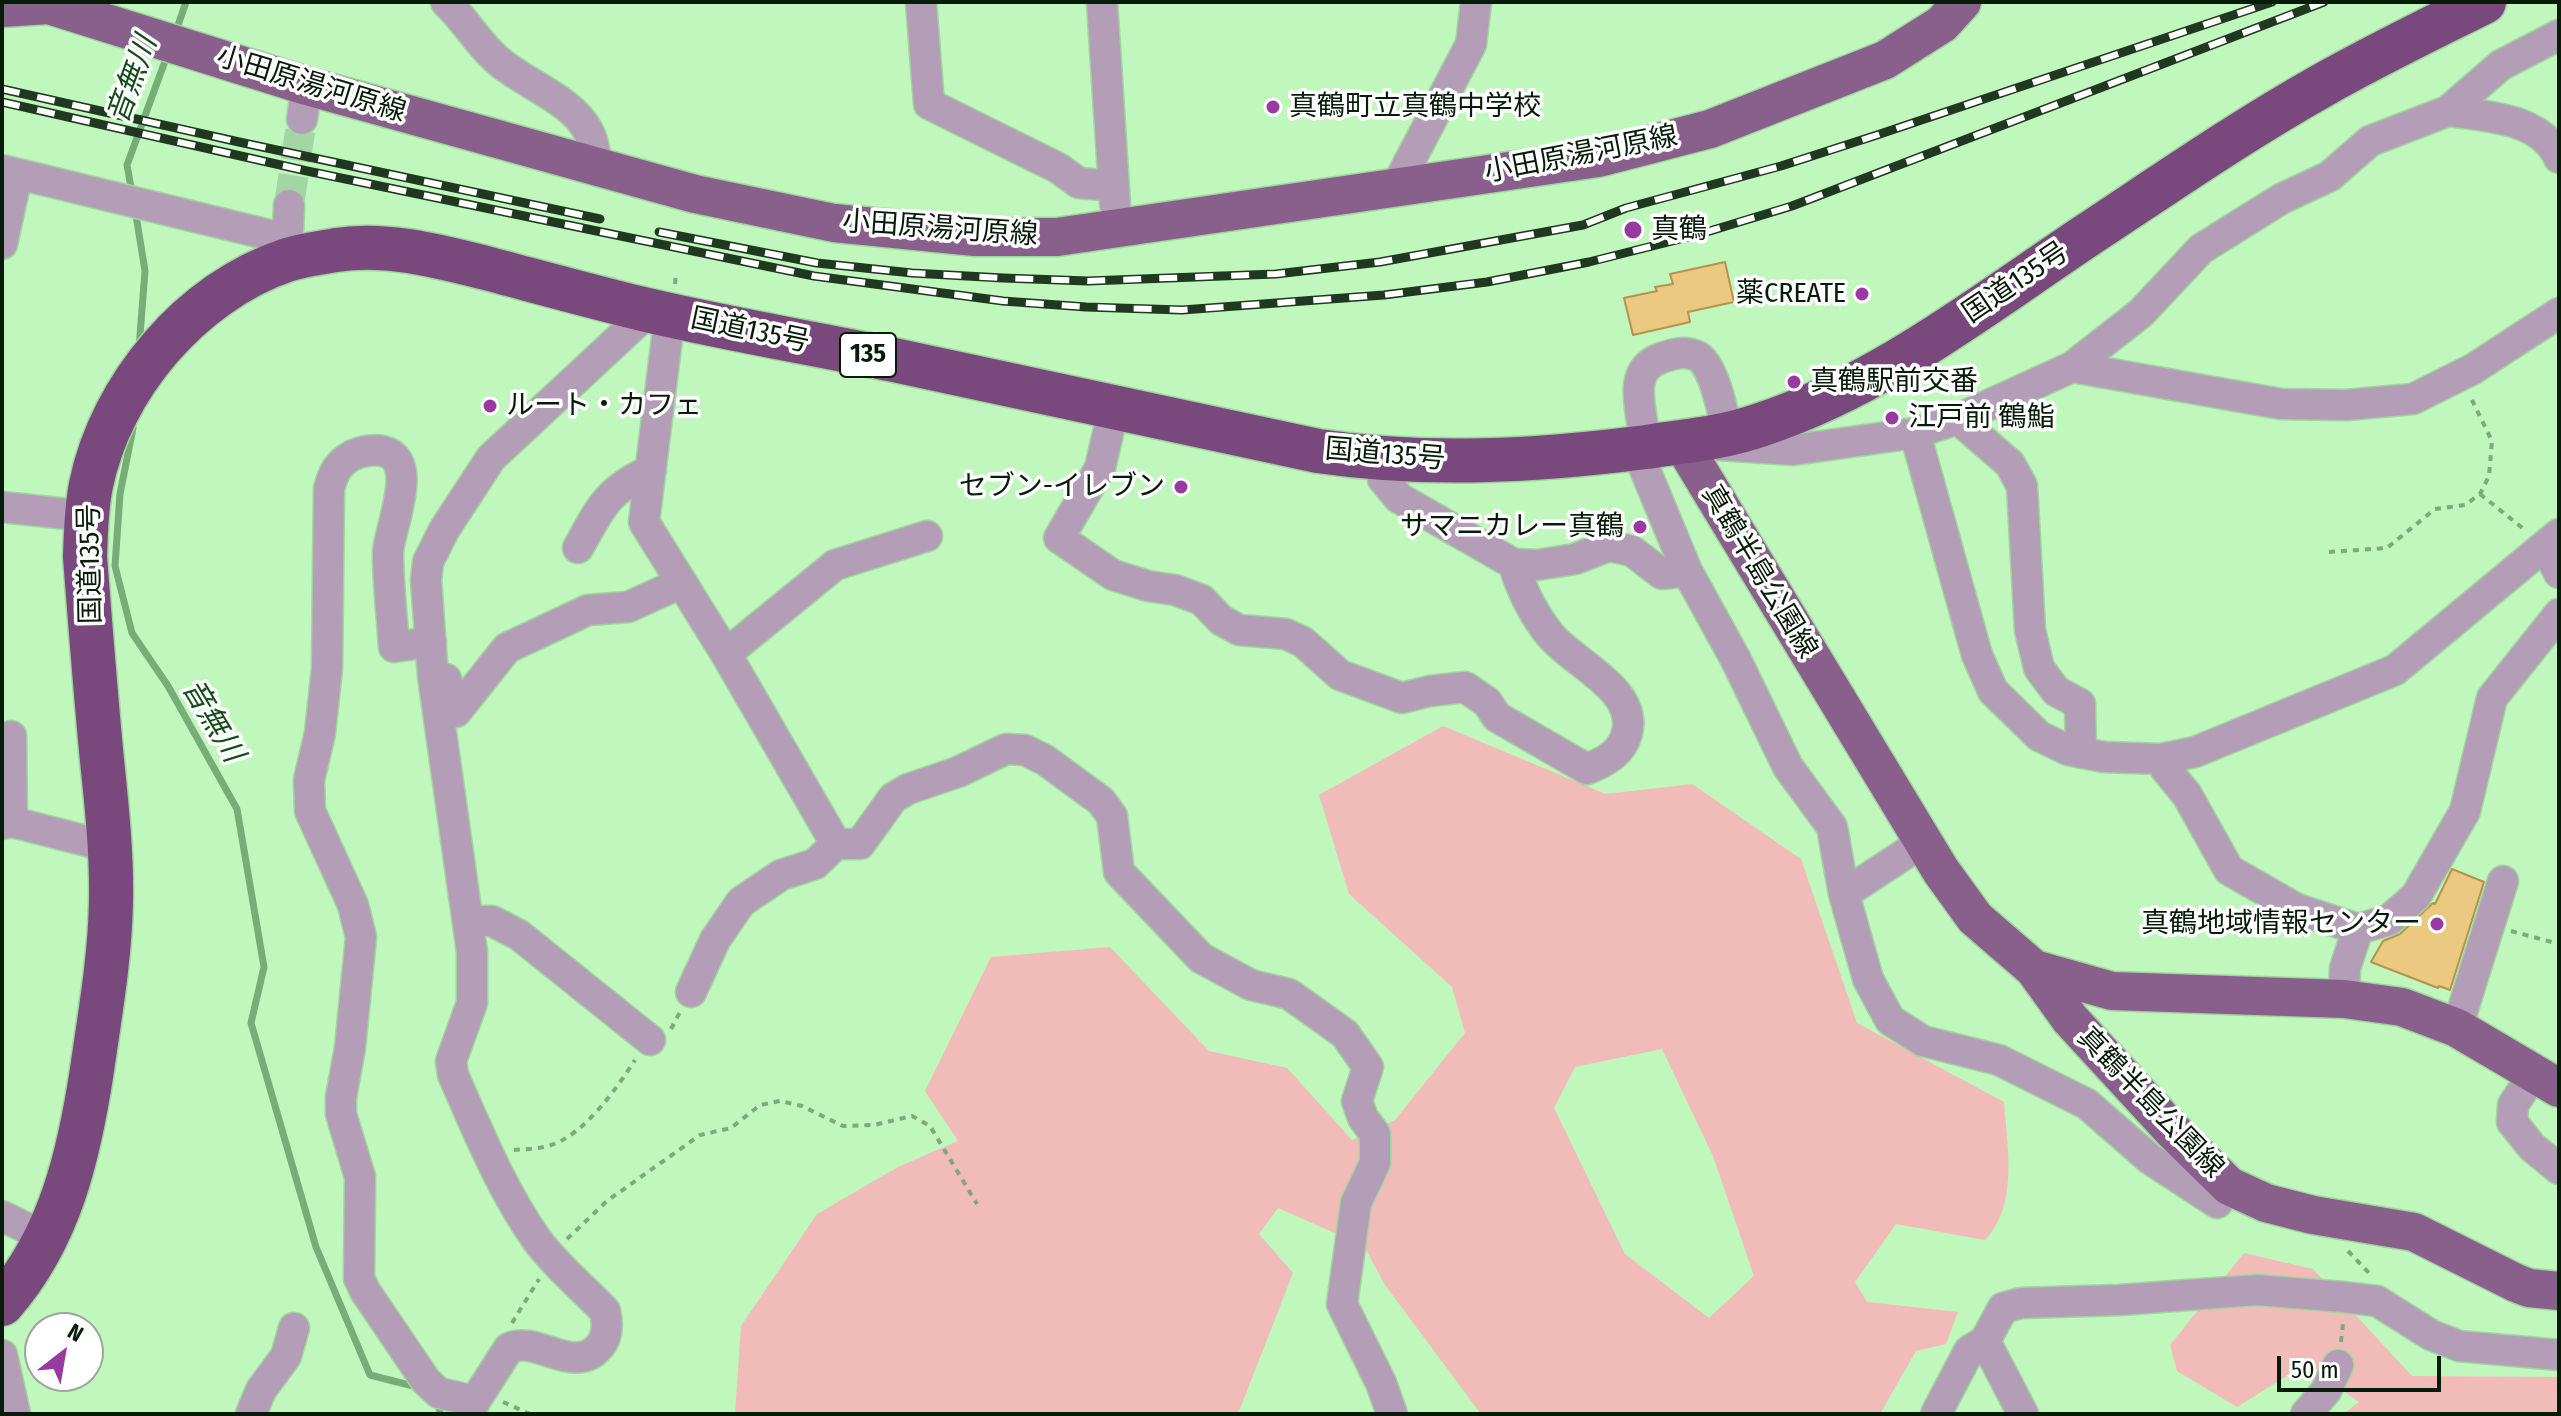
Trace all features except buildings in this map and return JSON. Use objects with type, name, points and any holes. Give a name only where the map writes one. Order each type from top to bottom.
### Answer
[{"type":"highway","name":"国道135号","points":[[2,1304],[47,1238],[69,1184],[90,1081],[109,934],[110,847],[88,600],[86,516],[91,483],[105,439],[123,400],[153,358],[198,313],[219,296],[259,273],[287,249],[395,249],[443,258],[659,312],[1318,451],[1385,459],[1461,461],[1551,458],[1728,435],[1836,395],[1892,365],[2294,102],[2419,33],[2484,2]]},
{"type":"main road","name":"小田原湯河原線","points":[[2,8],[49,5],[304,102],[597,167],[695,194],[834,223],[975,237],[1057,237],[1598,158],[1710,129],[1885,60],[1942,24],[1962,2]]},
{"type":"main road","name":"真鶴半島公園線","points":[[1655,446],[1975,918],[2034,969],[2070,1019],[2173,1131],[2229,1186],[2266,1203],[2313,1215],[2414,1232],[2516,1283],[2529,1288],[2559,1291]]},
{"type":"main road","name":"真鶴半島公園線","points":[[2034,969],[2112,991],[2344,999],[2402,1007],[2457,1028],[2546,1080]]},
{"type":"street","points":[[446,2],[491,55],[582,121],[590,134],[597,167]]},
{"type":"street","points":[[921,2],[929,104],[1058,168],[1079,183],[1114,186]]},
{"type":"street","points":[[1102,2],[1117,230]]},
{"type":"street","points":[[1395,189],[1471,44],[1476,2]]},
{"type":"street","points":[[1655,446],[1793,450],[1915,433],[1958,419],[2072,367],[2141,313],[2201,249],[2281,199],[2330,176],[2370,141],[2448,111],[2501,65],[2559,35]]},
{"type":"street","points":[[2448,111],[2515,122],[2534,131],[2555,150],[2559,158]]},
{"type":"street","points":[[2,244],[9,172],[287,249],[289,205]]},
{"type":"street","points":[[659,312],[651,470],[644,522],[726,654],[836,844]]},
{"type":"street","points":[[431,642],[394,647],[388,551],[402,481],[400,464],[389,453],[373,449],[360,452],[334,470],[329,489],[327,668],[308,800],[310,811],[359,920],[361,937],[350,1048],[341,1097],[341,1114],[360,1177],[359,1278],[426,1381],[439,1393],[472,1407],[509,1348],[517,1344],[527,1345],[573,1358],[586,1356],[597,1350],[605,1339],[607,1327],[605,1311],[538,1241],[512,1201],[487,1154],[453,1075],[451,1061],[472,1003],[469,921],[433,676],[431,642],[426,580],[428,562],[462,499],[491,458],[659,312]]},
{"type":"street","points":[[2072,367],[2281,404],[2346,405],[2413,399],[2460,376],[2557,317]]},
{"type":"street","points":[[1728,435],[1721,403],[1700,357],[1683,352],[1658,359],[1643,369],[1639,386],[1687,571],[1736,660],[1788,767],[1832,827],[1844,894],[1868,979],[1890,1020],[1923,1041],[1999,1060],[2087,1104],[2150,1159],[2217,1203],[2229,1186]]},
{"type":"street","points":[[1114,407],[1100,468],[1059,538],[1113,575],[1202,600],[1221,620],[1239,630],[1286,634],[1303,642],[1340,675],[1402,698],[1465,687],[1487,702],[1497,717],[1587,769],[1607,761],[1625,742],[1631,719],[1622,698],[1551,636],[1519,582],[1514,564]]},
{"type":"street","points":[[1958,419],[2010,464],[2022,486],[2030,630],[2039,668],[2056,691],[2080,704],[2081,753]]},
{"type":"street","points":[[1915,433],[1977,655],[1993,691],[2039,736],[2081,753],[2161,759],[2195,752],[2246,733],[2395,670],[2552,540],[2559,573]]},
{"type":"street","points":[[1385,459],[1383,479],[1399,498],[1514,564],[1537,565],[1575,559],[1609,546],[1632,551],[1662,574],[1687,571]]},
{"type":"street","points":[[578,548],[603,504],[624,483],[651,470]]},
{"type":"street","points":[[2,507],[86,516]]},
{"type":"street","points":[[726,654],[835,565],[927,536]]},
{"type":"street","points":[[433,676],[446,678],[456,712],[507,648],[588,610],[628,607],[681,583]]},
{"type":"street","points":[[2161,759],[2187,795],[2229,870],[2297,909],[2358,929],[2389,920],[2416,896],[2465,811],[2492,698],[2559,614]]},
{"type":"street","points":[[11,736],[7,823],[110,847]]},
{"type":"street","points":[[691,992],[715,940],[741,902],[781,875],[815,864],[836,844],[860,844],[893,798],[1006,749],[1025,750],[1045,760],[1101,801],[1112,816],[1119,872],[1201,958],[1251,985],[1289,994],[1345,1034],[1368,1067],[1357,1101],[1363,1118],[1375,1134],[1375,1163],[1356,1203],[1342,1304],[1381,1383],[1392,1414]]},
{"type":"street","points":[[1844,894],[1923,842]]},
{"type":"street","points":[[2457,1028],[2503,881]]},
{"type":"street","points":[[469,921],[492,921],[519,935],[650,1040]]},
{"type":"street","points":[[2344,999],[2345,968],[2358,929]]},
{"type":"street","points":[[2546,1080],[2513,1105],[2512,1122],[2532,1147],[2559,1169]]},
{"type":"street","points":[[2,1216],[47,1238]]},
{"type":"street","points":[[1936,1414],[1969,1351],[1985,1341],[2003,1308],[2021,1303],[2257,1290],[2349,1298],[2377,1301],[2431,1335],[2459,1346],[2559,1355]]},
{"type":"street","points":[[251,1414],[261,1390],[286,1356],[294,1328]]},
{"type":"street","points":[[1985,1341],[2023,1414]]},
{"type":"street","points":[[2,1355],[15,1414]]},
{"type":"street","points":[[2306,1414],[2326,1391],[2338,1365]]},
{"type":"path","points":[[2329,552],[2387,548],[2435,509],[2465,505],[2480,494],[2489,476],[2492,441],[2460,376]]},
{"type":"path","points":[[2480,494],[2552,540]]},
{"type":"path","points":[[2490,924],[2559,944]]},
{"type":"path","points":[[487,1154],[553,1145],[577,1129],[617,1088],[650,1040],[669,1031],[691,992]]},
{"type":"path","points":[[579,1225],[607,1201],[700,1135],[731,1128],[760,1105],[780,1101],[802,1106],[843,1126],[874,1125],[912,1116],[930,1126],[977,1204]]},
{"type":"path","points":[[2313,1215],[2372,1277],[2349,1298],[2338,1365]]},
{"type":"shaded area","points":[[1443,726],[1606,794],[1692,784],[1801,859],[1857,1023],[2004,1102],[2007,1193],[1996,1226],[1985,1240],[1896,1224],[1855,1282],[1867,1302],[1958,1312],[1946,1344],[1916,1351],[1880,1414],[1481,1414],[1385,1285],[1364,1246],[1278,1208],[1259,1234],[1293,1273],[1238,1414],[735,1414],[741,1326],[817,1214],[898,1167],[958,1141],[925,1091],[991,957],[1110,947],[1209,1051],[1287,1068],[1352,1140],[1395,1120],[1465,1033],[1452,987],[1349,894],[1319,795]],"holes":[[[1662,1049],[1713,1156],[1754,1276],[1709,1318],[1625,1254],[1554,1108],[1575,1067]]]},
{"type":"shaded area","points":[[2244,1253],[2313,1269],[2412,1376],[2559,1377],[2559,1414],[2343,1414],[2359,1402],[2306,1364],[2237,1407],[2177,1371],[2170,1345]]},
{"type":"waterway","name":"音無川","points":[[175,34],[186,2]]},
{"type":"waterway","name":"音無川","points":[[132,193],[127,165],[168,53]]},
{"type":"waterway","name":"音無川","points":[[135,209],[145,271],[139,348]]},
{"type":"waterway","name":"音無川","points":[[133,428],[120,494],[115,566],[132,633],[168,686],[237,809],[264,967],[251,1023],[316,1247],[370,1375],[417,1387]]},
{"type":"waterway","name":"音無川","points":[[435,1402],[439,1414]]},
{"type":"tunnel","points":[[289,205],[302,119]]},
{"type":"railway","points":[[659,232],[817,263],[1003,278],[1088,281],[1276,274],[1380,262],[1583,225],[1626,208],[1781,166],[1877,135],[2272,2]]},
{"type":"railway","points":[[2,102],[307,171],[814,276],[1003,301],[1182,310],[1384,295],[1487,282],[1589,262],[1700,234],[1792,206],[2324,2]]},
{"type":"railway","points":[[2,89],[600,219]]},
{"type":"place","name":"真鶴町立真鶴中学校","points":[[1273,107]]},
{"type":"place","name":"真鶴","points":[[1633,230]]},
{"type":"place","name":"薬CREATE","points":[[1862,294]]},
{"type":"place","name":"真鶴駅前交番","points":[[1794,382]]},
{"type":"place","name":"ルート・カフェ","points":[[490,406]]},
{"type":"place","name":"江戸前 鶴鮨","points":[[1892,418]]},
{"type":"place","name":"セブン-イレブン","points":[[1181,487]]},
{"type":"place","name":"サマニカレー真鶴","points":[[1640,527]]},
{"type":"place","name":"真鶴地域情報センター","points":[[2437,924]]}]
